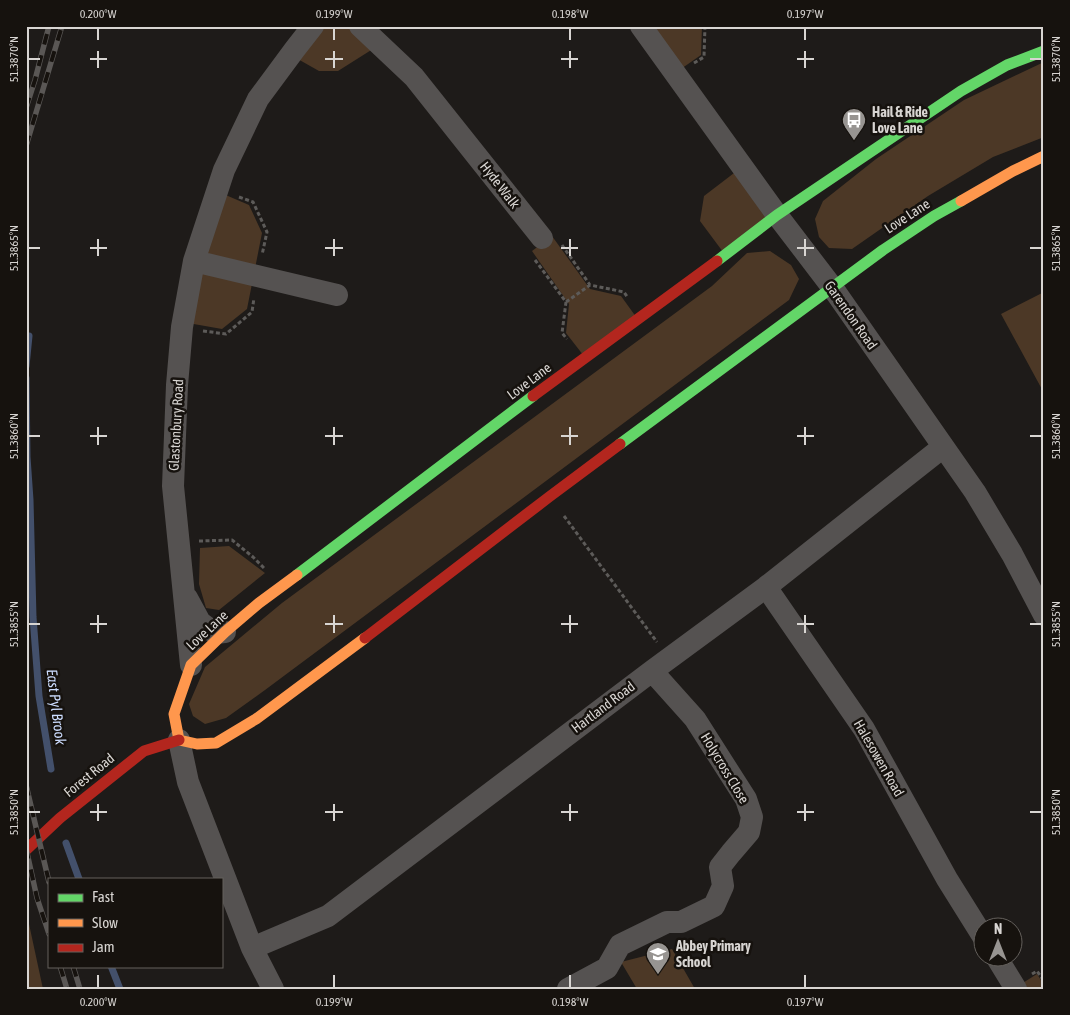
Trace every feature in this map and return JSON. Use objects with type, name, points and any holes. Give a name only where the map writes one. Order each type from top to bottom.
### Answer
[{"type":"street","name":"Glastonbury Road","points":[[191,665],[173,486],[177,385],[182,328],[194,261],[224,170],[258,99],[313,26]]},
{"type":"street","name":"Hyde Walk","points":[[360,26],[414,77],[542,238]]},
{"type":"street","name":"Garendon Road","points":[[641,26],[777,215],[832,287],[976,492],[1012,554],[1044,615]]},
{"type":"street","name":"Love Lane","points":[[1044,51],[1006,65],[961,91],[777,215],[281,586],[225,632],[191,665],[174,714],[180,740],[197,744],[216,743],[256,719],[431,588],[549,496],[883,250],[934,216],[1013,171],[1044,156]]},
{"type":"street","points":[[194,261],[337,295]]},
{"type":"street","name":"Hartland Road","points":[[252,948],[328,916],[766,587],[943,447]]},
{"type":"street","name":"Halesowen Road","points":[[766,587],[864,729],[947,879],[972,919]]},
{"type":"street","name":"Glastonbury Road","points":[[184,590],[200,622],[215,633],[225,632]]},
{"type":"street","name":"Holycross Close","points":[[568,989],[607,968],[620,945],[666,922],[681,922],[714,906],[723,886],[720,867],[749,832],[752,817],[746,799],[661,664]]},
{"type":"street","points":[[180,740],[188,782],[252,948],[273,989]]},
{"type":"street","name":"Forest Road","points":[[26,850],[60,818],[144,751],[180,740]]},
{"type":"street","points":[[1003,968],[1016,989]]},
{"type":"path","points":[[677,76],[704,57],[705,26]]},
{"type":"path","points":[[583,359],[562,333],[566,302],[528,250],[542,238],[553,231],[590,285],[624,292],[642,317]]},
{"type":"path","points":[[566,302],[590,285]]},
{"type":"path","points":[[549,496],[661,664]]},
{"type":"path","points":[[178,541],[232,540],[253,557],[281,586]]},
{"type":"shaded area","points":[[320,26],[354,26],[376,47],[338,71],[319,71],[296,58]]},
{"type":"shaded area","points":[[644,26],[702,26],[701,55],[678,71]]},
{"type":"shaded area","points":[[1044,62],[1044,137],[993,157],[928,196],[852,249],[829,248],[819,237],[815,219],[823,201],[876,159],[964,100]]},
{"type":"shaded area","points":[[738,170],[776,219],[726,256],[700,221],[704,196]]},
{"type":"shaded area","points":[[221,193],[249,205],[262,233],[247,309],[222,329],[188,323]]},
{"type":"shaded area","points":[[552,236],[590,289],[621,296],[639,321],[587,360],[566,333],[569,304],[532,251]]},
{"type":"shaded area","points":[[770,251],[791,265],[799,279],[789,300],[226,718],[205,724],[193,716],[189,704],[205,667],[282,603],[712,286],[747,253]]},
{"type":"shaded area","points":[[1044,292],[1044,393],[1001,314]]},
{"type":"shaded area","points":[[229,546],[265,573],[219,610],[206,608],[199,584],[200,548]]},
{"type":"shaded area","points":[[26,910],[43,989],[26,989]]},
{"type":"shaded area","name":"Abbey Primary School","points":[[672,949],[695,989],[637,989],[621,962]]},
{"type":"shaded area","points":[[1037,974],[1044,985],[1044,989],[1020,989],[1018,986]]},
{"type":"waterway","name":"East Pyl Brook","points":[[26,366],[29,336]]},
{"type":"waterway","name":"East Pyl Brook","points":[[26,378],[33,617],[39,696],[51,769]]},
{"type":"waterway","name":"East Pyl Brook","points":[[66,843],[79,878]]},
{"type":"waterway","name":"East Pyl Brook","points":[[112,968],[120,989]]},
{"type":"railway","points":[[26,108],[49,26]]},
{"type":"railway","points":[[26,146],[62,26]]},
{"type":"railway","points":[[26,785],[48,878]]},
{"type":"railway","points":[[26,848],[37,898],[48,931]]},
{"type":"railway","points":[[61,968],[67,989]]},
{"type":"railway","points":[[74,968],[80,989]]},
{"type":"traffic: fast","points":[[717,261],[777,215],[961,91],[1007,65],[1044,51]]},
{"type":"traffic: fast","points":[[620,444],[883,250],[934,216],[961,201]]},
{"type":"traffic: fast","points":[[297,575],[533,396]]},
{"type":"traffic: slow","points":[[961,201],[1013,171],[1044,156]]},
{"type":"traffic: slow","points":[[179,740],[174,714],[191,665],[259,603],[297,575]]},
{"type":"traffic: slow","points":[[179,740],[197,744],[216,743],[256,719],[365,638]]},
{"type":"traffic: jam","points":[[533,396],[717,261]]},
{"type":"traffic: jam","points":[[365,638],[620,444]]},
{"type":"traffic: jam","points":[[26,850],[60,818],[144,751],[179,740]]},
{"type":"place","name":"Hail & Ride Love Lane","points":[[854,141]]},
{"type":"place","name":"Abbey Primary School","points":[[658,975]]}]
